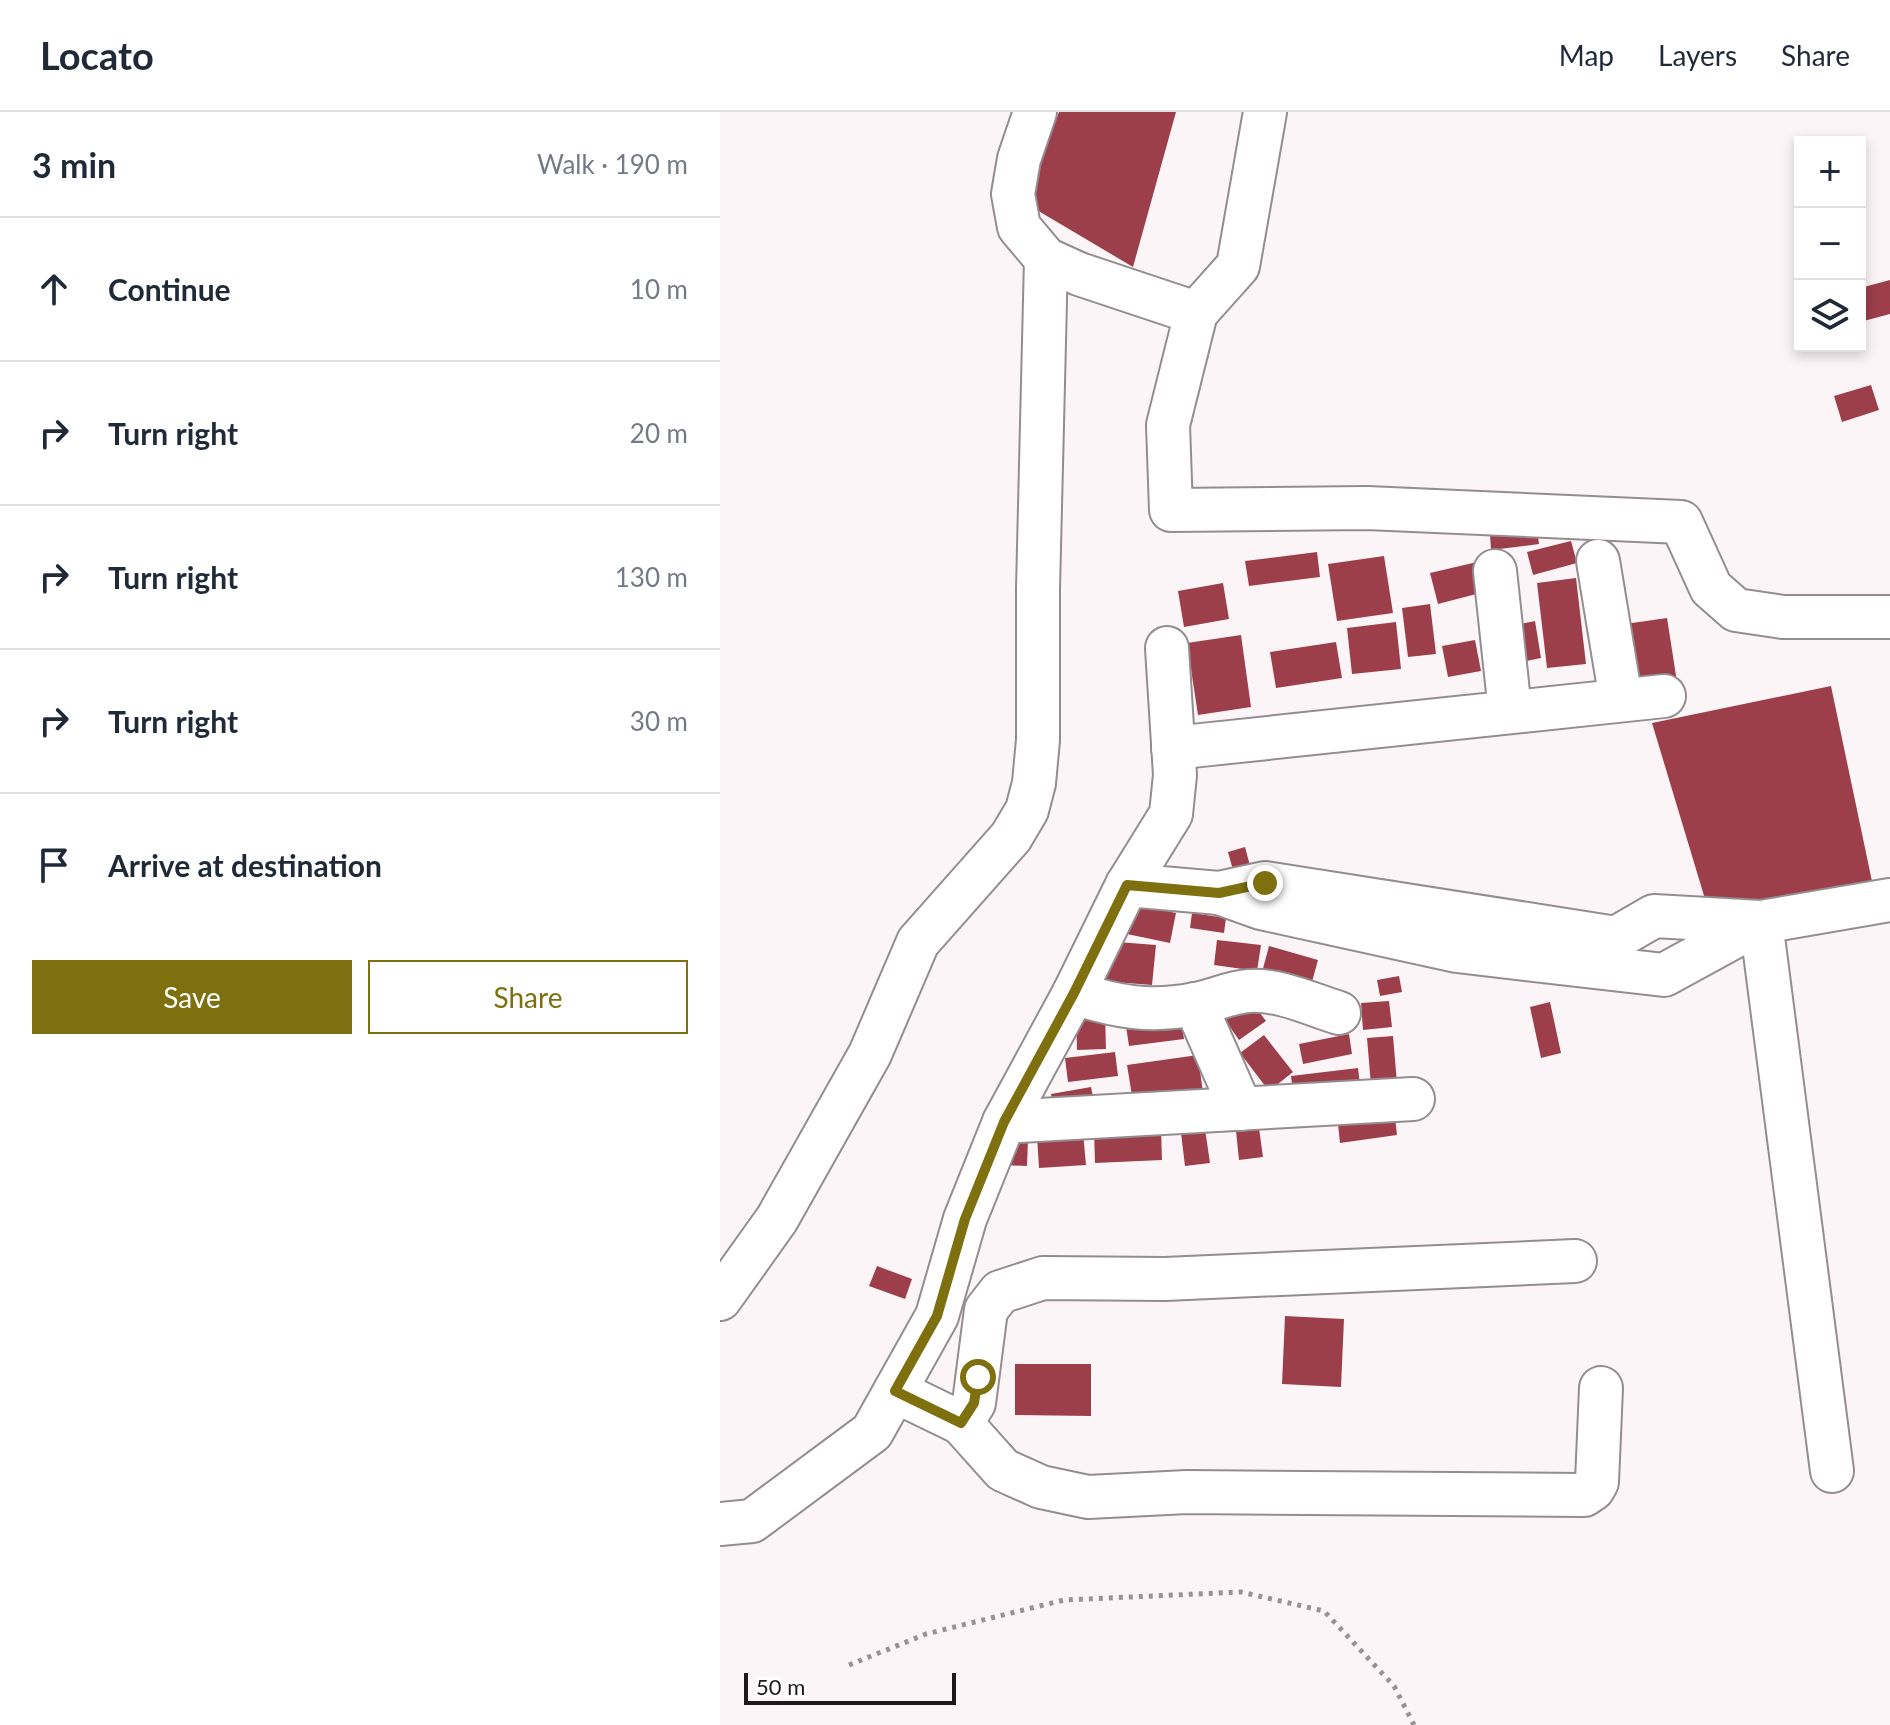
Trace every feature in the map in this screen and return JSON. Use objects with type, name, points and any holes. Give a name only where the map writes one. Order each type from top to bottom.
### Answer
[{"type":"street","points":[[1035,112],[1019,159],[1013,194],[1019,227],[1046,259],[1079,274],[1196,313]]},
{"type":"street","points":[[1265,112],[1238,266],[1196,313],[1168,425],[1171,510],[1367,508],[1681,522],[1711,588],[1736,610],[1783,617],[1890,617]]},
{"type":"street","points":[[720,1299],[777,1219],[870,1054],[918,942],[1011,837],[1027,810],[1034,783],[1038,740],[1038,589],[1046,259]]},
{"type":"street","points":[[1598,561],[1621,700]]},
{"type":"street","points":[[1495,571],[1510,711]]},
{"type":"street","points":[[720,1524],[752,1521],[872,1432],[937,1316],[965,1219],[1004,1122],[1074,993],[1127,885],[1171,814],[1175,775],[1167,648]]},
{"type":"street","points":[[1173,748],[1664,696]]},
{"type":"street","points":[[1219,893],[1265,883],[1616,938],[1654,916],[1761,922],[1890,900]]},
{"type":"street","points":[[1127,885],[1219,893],[1261,908],[1457,951],[1664,975],[1761,922]]},
{"type":"street","points":[[1761,922],[1832,1471]]},
{"type":"street","points":[[1074,993],[1108,1004],[1137,1008],[1195,1004],[1250,991],[1280,994],[1339,1013]]},
{"type":"street","points":[[1195,1004],[1241,1109]]},
{"type":"street","points":[[1004,1122],[1413,1099]]},
{"type":"street","points":[[961,1423],[974,1403],[986,1310],[1000,1292],[1043,1278],[1165,1279],[1575,1261]]},
{"type":"street","points":[[895,1391],[961,1423],[1003,1470],[1041,1487],[1088,1497],[1187,1492],[1584,1495],[1597,1482],[1601,1388]]},
{"type":"path","points":[[849,1665],[926,1634],[1064,1600],[1241,1592],[1324,1611],[1394,1686],[1414,1725]]},
{"type":"building","points":[[1059,112],[1176,112],[1133,267],[1025,203]]},
{"type":"building","points":[[1890,280],[1890,314],[1866,320],[1866,286]]},
{"type":"building","points":[[1871,385],[1879,410],[1842,422],[1834,396]]},
{"type":"building","points":[[1537,529],[1539,544],[1491,550],[1490,534]]},
{"type":"building","points":[[1571,541],[1577,563],[1533,575],[1527,552]]},
{"type":"building","points":[[1317,552],[1320,577],[1249,586],[1245,561]]},
{"type":"building","points":[[1384,556],[1393,613],[1337,621],[1328,564]]},
{"type":"building","points":[[1477,562],[1484,592],[1438,604],[1430,573]]},
{"type":"building","points":[[1576,578],[1586,664],[1547,668],[1537,583]]},
{"type":"building","points":[[1223,583],[1229,619],[1184,627],[1178,591]]},
{"type":"building","points":[[1430,604],[1436,654],[1408,657],[1402,608]]},
{"type":"building","points":[[1667,618],[1677,682],[1636,689],[1625,624]]},
{"type":"building","points":[[1535,621],[1541,658],[1521,662],[1515,625]]},
{"type":"building","points":[[1396,622],[1401,669],[1352,674],[1347,628]]},
{"type":"building","points":[[1241,635],[1251,707],[1198,715],[1187,643]]},
{"type":"building","points":[[1475,640],[1481,671],[1448,677],[1442,646]]},
{"type":"building","points":[[1336,642],[1342,678],[1276,688],[1270,652]]},
{"type":"building","points":[[1831,686],[1873,886],[1708,909],[1652,723]]},
{"type":"building","points":[[1245,847],[1253,877],[1236,881],[1228,852]]},
{"type":"building","points":[[1133,904],[1176,913],[1170,943],[1127,934]]},
{"type":"building","points":[[1192,913],[1226,918],[1224,933],[1190,928]]},
{"type":"building","points":[[1217,940],[1261,945],[1257,971],[1214,965]]},
{"type":"building","points":[[1105,941],[1156,945],[1152,985],[1101,981]]},
{"type":"building","points":[[1269,946],[1318,960],[1310,989],[1261,976]]},
{"type":"building","points":[[1399,976],[1402,992],[1380,996],[1377,980]]},
{"type":"building","points":[[1251,1001],[1266,1021],[1239,1040],[1225,1020]]},
{"type":"building","points":[[1389,1001],[1392,1027],[1363,1030],[1361,1003]]},
{"type":"building","points":[[1550,1002],[1561,1053],[1541,1058],[1530,1007]]},
{"type":"building","points":[[1076,1013],[1105,1013],[1106,1049],[1077,1050]]},
{"type":"building","points":[[1181,1018],[1184,1039],[1129,1046],[1126,1026]]},
{"type":"building","points":[[1349,1034],[1352,1054],[1303,1064],[1299,1044]]},
{"type":"building","points":[[1264,1035],[1293,1072],[1269,1091],[1240,1053]]},
{"type":"building","points":[[1393,1036],[1398,1095],[1372,1097],[1367,1038]]},
{"type":"building","points":[[1115,1052],[1118,1076],[1068,1082],[1065,1058]]},
{"type":"building","points":[[1198,1055],[1203,1093],[1133,1102],[1127,1065]]},
{"type":"building","points":[[1358,1068],[1361,1093],[1294,1100],[1291,1076]]},
{"type":"building","points":[[1091,1087],[1095,1106],[1054,1113],[1051,1094]]},
{"type":"building","points":[[1394,1108],[1397,1135],[1340,1143],[1337,1115]]},
{"type":"building","points":[[1259,1128],[1263,1157],[1239,1160],[1236,1131]]},
{"type":"building","points":[[1161,1129],[1162,1160],[1095,1163],[1094,1131]]},
{"type":"building","points":[[1205,1129],[1210,1163],[1185,1166],[1181,1133]]},
{"type":"building","points":[[1083,1133],[1086,1165],[1039,1168],[1037,1136]]},
{"type":"building","points":[[1004,1139],[1028,1139],[1027,1166],[1003,1165]]},
{"type":"building","points":[[877,1266],[912,1279],[905,1299],[869,1286]]},
{"type":"building","points":[[1285,1316],[1344,1319],[1341,1387],[1282,1384]]},
{"type":"building","points":[[1015,1364],[1091,1364],[1091,1416],[1015,1415]]},
{"type":"route","points":[[978,1377],[974,1403],[961,1423],[895,1391],[937,1316],[965,1219],[1004,1122],[1074,993],[1127,885],[1219,893],[1265,883]]}]
